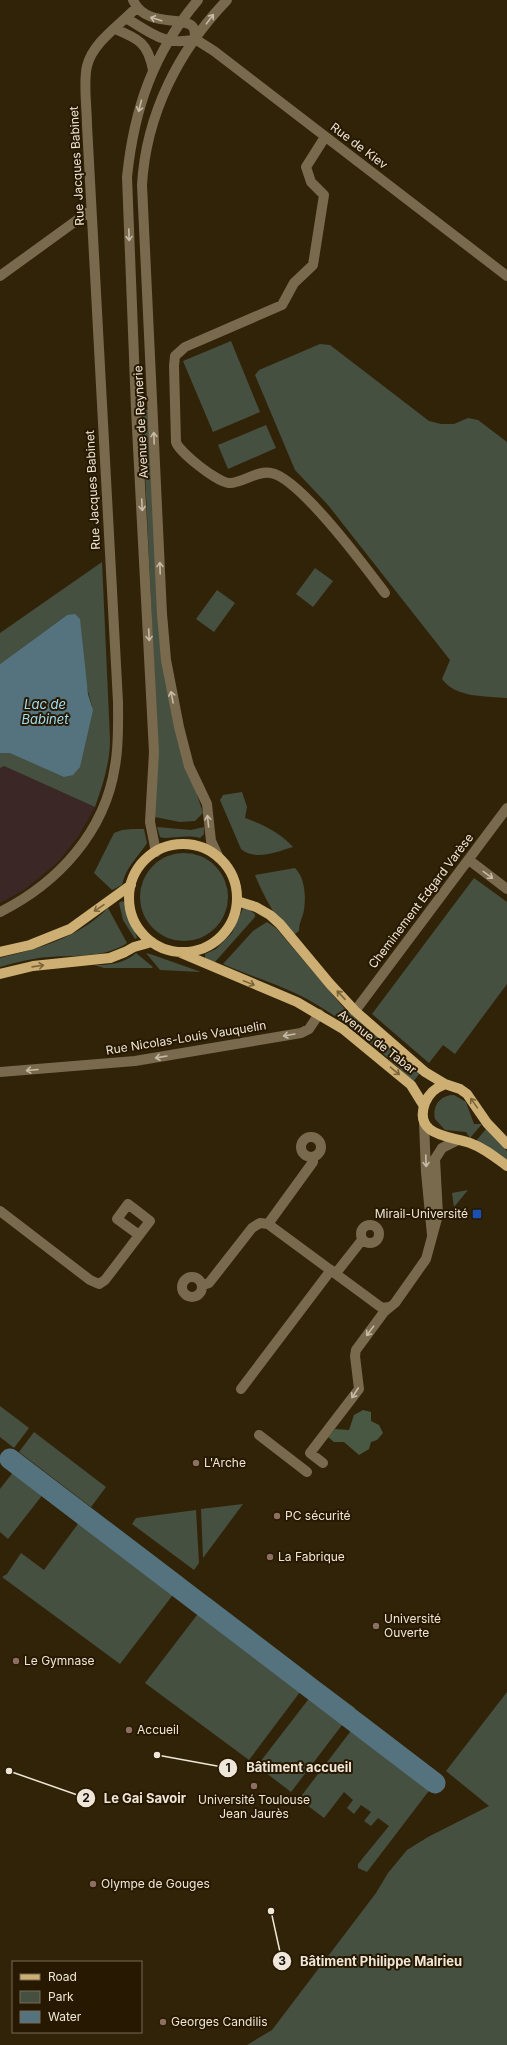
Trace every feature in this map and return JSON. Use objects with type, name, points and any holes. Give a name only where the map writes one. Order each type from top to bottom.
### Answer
[{"type":"main road","points":[[188,845],[205,849],[219,858],[230,872],[234,881],[237,901],[233,918],[225,933],[219,939],[196,951],[179,952],[165,949],[152,942],[139,930],[131,913],[129,894],[130,885],[138,869],[156,852],[171,846],[188,845]]},
{"type":"main road","points":[[0,952],[30,945],[70,929],[130,885]]},
{"type":"main road","name":"Avenue de Tabar","points":[[237,901],[256,907],[270,915],[280,924],[330,984],[355,1011],[425,1072],[445,1084],[460,1089],[467,1094],[487,1123],[507,1144]]},
{"type":"main road","points":[[0,974],[33,966],[110,958],[134,947],[152,942]]},
{"type":"main road","name":"Avenue de Tabar","points":[[179,952],[297,1002],[320,1014],[343,1029],[411,1085],[424,1106]]},
{"type":"main road","points":[[445,1084],[431,1093],[424,1106],[424,1122],[439,1136],[470,1143],[490,1152],[507,1166]]},
{"type":"street","name":"Avenue de Reynerie","points":[[156,852],[150,822],[154,752],[127,203],[130,147],[142,97],[167,41],[180,21],[198,0]]},
{"type":"street","name":"Avenue de Reynerie","points":[[219,858],[211,841],[207,804],[189,766],[178,727],[166,660],[162,614],[142,210],[143,161],[154,118],[166,86],[195,39],[227,0]]},
{"type":"street","name":"Rue Jacques Babinet","points":[[0,912],[40,889],[58,874],[78,851],[104,806],[116,766],[118,702],[87,125],[87,67],[91,56],[100,44],[126,18],[135,4],[153,19],[180,21]]},
{"type":"street","points":[[126,18],[167,41],[181,42],[195,39],[194,30],[191,25],[180,21]]},
{"type":"street","points":[[115,29],[131,35],[143,44],[150,54],[153,70]]},
{"type":"street","name":"Rue de Kiev","points":[[195,39],[214,51],[507,276]]},
{"type":"street","points":[[325,137],[306,167],[311,182],[324,195],[313,265],[296,280],[282,305],[185,347],[175,356],[176,442],[182,452],[225,482],[235,482],[263,473],[271,473],[280,476],[311,502],[385,593]]},
{"type":"street","points":[[0,276],[92,210]]},
{"type":"street","name":"Cheminement Edgard Varèse","points":[[355,1011],[507,808]]},
{"type":"street","points":[[468,860],[507,889]]},
{"type":"street","name":"Rue Nicolas-Louis Vauquelin","points":[[0,1072],[136,1061],[301,1033],[309,1029],[320,1014]]},
{"type":"street","points":[[424,1122],[426,1172],[432,1237]]},
{"type":"street","points":[[323,1463],[310,1453],[359,1389],[355,1356],[356,1350],[389,1307],[395,1303],[420,1270],[426,1259],[438,1215],[435,1159],[442,1148],[458,1140]]},
{"type":"street","points":[[268,1224],[313,1162],[313,1157]]},
{"type":"street","points":[[0,1211],[90,1280],[99,1284],[105,1280],[139,1235]]},
{"type":"street","points":[[203,1285],[209,1283],[252,1228],[260,1223],[268,1224],[382,1308],[389,1307]]},
{"type":"street","points":[[241,1389],[333,1271],[362,1240]]},
{"type":"street","points":[[259,1435],[307,1472]]},
{"type":"shaded area","points":[[4,766],[95,807],[78,837],[57,863],[24,890],[0,903],[0,768]]},
{"type":"green space","points":[[231,341],[260,412],[213,432],[183,361]]},
{"type":"green space","points":[[320,344],[330,345],[429,421],[441,424],[454,424],[468,418],[478,420],[507,442],[507,698],[463,693],[455,690],[442,679],[450,660],[328,505],[295,470],[255,375],[259,370]]},
{"type":"green space","points":[[142,410],[150,410],[159,603],[190,773],[203,813],[195,821],[180,822],[155,817],[155,686]]},
{"type":"green space","points":[[266,425],[276,448],[228,469],[218,445]]},
{"type":"green space","points":[[102,562],[110,748],[103,782],[95,807],[4,766],[0,768],[0,753],[10,753],[91,715],[92,706],[67,615],[0,664],[0,633]]},
{"type":"green space","points":[[315,568],[333,581],[313,607],[296,594]]},
{"type":"green space","points":[[217,590],[235,603],[214,632],[196,619]]},
{"type":"green space","points":[[242,792],[247,807],[245,818],[259,823],[271,830],[293,847],[273,853],[259,855],[247,853],[241,849],[220,800],[223,795]]},
{"type":"green space","points":[[157,827],[191,830],[204,827],[204,834],[200,838],[163,838],[160,837]]},
{"type":"green space","points":[[144,829],[147,843],[129,867],[122,885],[112,890],[94,873],[114,833],[122,830]]},
{"type":"green space","points":[[184,853],[201,856],[215,866],[225,880],[228,897],[225,914],[215,928],[201,938],[184,941],[167,938],[153,928],[143,914],[140,897],[143,880],[153,866],[167,856]]},
{"type":"green space","points":[[295,868],[303,882],[305,899],[299,931],[295,934],[289,930],[277,917],[266,899],[255,875]]},
{"type":"green space","points":[[474,878],[507,902],[507,984],[455,1054],[443,1045],[429,1063],[372,1014]]},
{"type":"green space","points":[[122,901],[124,902],[126,913],[136,933],[137,938],[135,939],[123,920],[119,903]]},
{"type":"green space","points":[[108,908],[127,943],[107,952],[39,958],[0,967],[0,958],[44,946],[71,934],[84,927]]},
{"type":"green space","points":[[243,908],[248,909],[255,914],[255,917],[215,962],[205,959],[205,954],[216,949],[232,933]]},
{"type":"green space","points":[[267,922],[276,928],[344,1008],[420,1073],[413,1082],[387,1057],[358,1033],[313,1002],[288,990],[223,964],[253,931]]},
{"type":"green space","points":[[136,953],[153,967],[104,968],[94,965],[105,965],[121,962]]},
{"type":"green space","points":[[146,953],[153,955],[201,972],[160,970]]},
{"type":"green space","points":[[449,1095],[454,1095],[466,1102],[474,1124],[482,1124],[470,1138],[466,1132],[445,1130],[435,1119],[434,1114],[438,1102]]},
{"type":"green space","points":[[486,1129],[507,1151],[507,1161],[476,1141]]},
{"type":"green space","points":[[468,1190],[454,1207],[452,1193]]},
{"type":"green space","points":[[0,1406],[29,1428],[14,1448],[0,1437]]},
{"type":"green space","points":[[363,1410],[371,1412],[371,1421],[379,1425],[383,1433],[377,1440],[371,1442],[369,1449],[359,1455],[344,1442],[334,1442],[328,1437],[335,1429],[349,1430],[354,1415]]},
{"type":"green space","points":[[34,1432],[106,1487],[91,1507],[19,1452]]},
{"type":"green space","points":[[14,1471],[44,1493],[8,1539],[0,1532],[0,1489]]},
{"type":"green space","points":[[243,1504],[203,1558],[201,1509]]},
{"type":"green space","points":[[196,1510],[199,1563],[194,1570],[132,1524],[136,1518]]},
{"type":"green space","points":[[86,1513],[99,1523],[110,1522],[185,1579],[120,1664],[2,1577],[7,1574],[21,1553],[44,1570]]},
{"type":"green space","points":[[210,1598],[312,1676],[249,1760],[145,1683]]},
{"type":"green space","points":[[321,1683],[355,1708],[291,1792],[257,1766]]},
{"type":"green space","points":[[507,1692],[507,2045],[247,2045],[272,2030],[376,1893],[388,1873],[407,1850],[428,1837],[489,1806],[446,1771]]},
{"type":"green space","points":[[363,1715],[441,1775],[367,1872],[358,1868],[358,1864],[389,1826],[378,1818],[371,1826],[364,1821],[371,1812],[361,1805],[354,1814],[347,1808],[353,1800],[344,1792],[324,1818],[299,1799]]},
{"type":"water","name":"Lac de Babinet","points":[[75,614],[80,619],[88,694],[93,710],[80,767],[73,775],[64,777],[10,753],[0,753],[0,664],[67,615]]},
{"type":"waterway","points":[[10,1459],[435,1783]]},
{"type":"place","name":"Mirail-Université","points":[[477,1214]]},
{"type":"place","name":"L'Arche","points":[[196,1463]]},
{"type":"place","name":"PC sécurité","points":[[277,1516]]},
{"type":"place","name":"La Fabrique","points":[[270,1557]]},
{"type":"place","name":"Université Ouverte","points":[[376,1626]]},
{"type":"place","name":"Le Gymnase","points":[[16,1661]]},
{"type":"place","name":"Accueil","points":[[129,1730]]},
{"type":"place","name":"Bâtiment accueil","points":[[157,1755]]},
{"type":"place","name":"Le Gai Savoir","points":[[9,1771]]},
{"type":"place","name":"Université Toulouse Jean Jaurès","points":[[254,1786]]},
{"type":"place","name":"Olympe de Gouges","points":[[93,1884]]},
{"type":"place","name":"Bâtiment Philippe Malrieu","points":[[271,1911]]},
{"type":"place","name":"Georges Candilis","points":[[163,2022]]}]
